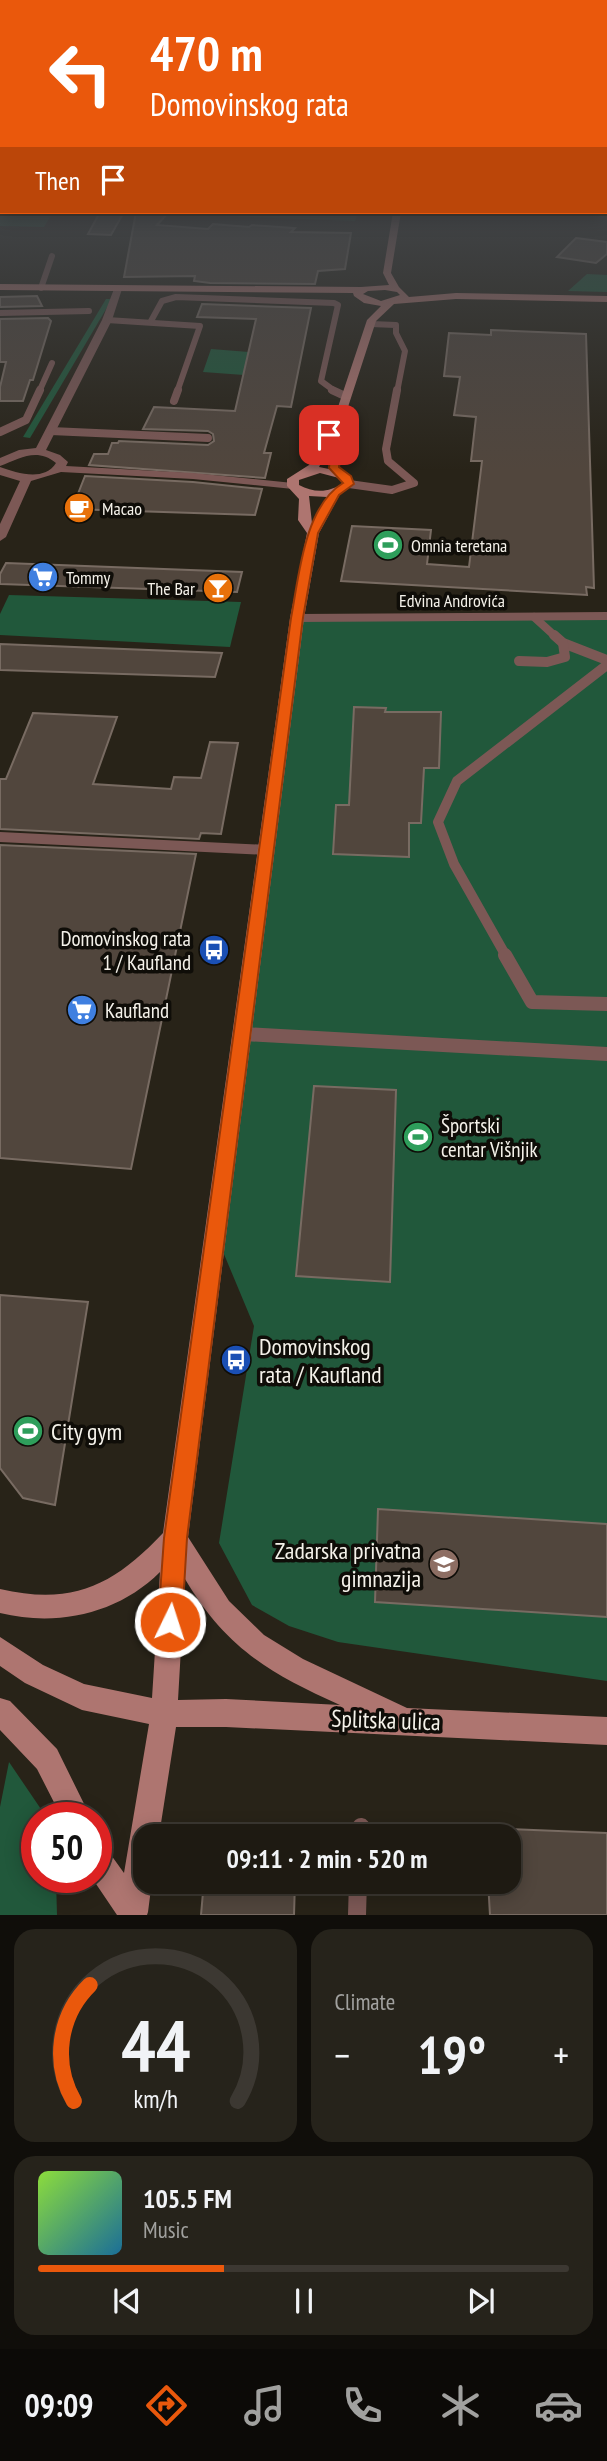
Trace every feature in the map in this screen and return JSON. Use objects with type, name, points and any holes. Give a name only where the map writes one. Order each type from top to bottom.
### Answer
[{"type":"main road","points":[[327,292],[607,299]]},
{"type":"main road","points":[[366,294],[396,296]]},
{"type":"main road","points":[[366,294],[372,322]]},
{"type":"main road","points":[[298,481],[313,467],[329,435],[372,322],[396,296]]},
{"type":"main road","points":[[329,435],[336,447],[334,468],[338,473]]},
{"type":"main road","points":[[132,1914],[164,1714],[175,1538],[297,618],[313,533],[335,493],[349,484],[347,478],[338,473],[320,470],[298,481]]},
{"type":"main road","points":[[298,481],[313,494],[335,493]]},
{"type":"main road","points":[[298,481],[305,499],[304,520],[313,533]]},
{"type":"main road","points":[[0,1601],[26,1609],[64,1609],[97,1598],[138,1576],[175,1538]]},
{"type":"main road","points":[[175,1538],[200,1579],[238,1630],[282,1662],[404,1720]]},
{"type":"main road","name":"Splitska ulica","points":[[0,1650],[34,1674],[82,1697],[164,1714],[226,1713],[607,1731]]},
{"type":"main road","points":[[0,1711],[47,1759],[69,1802]]},
{"type":"main road","points":[[112,1883],[132,1914]]},
{"type":"street","points":[[39,452],[107,320],[117,292]]},
{"type":"street","points":[[0,463],[12,455],[39,452],[60,458],[62,462],[59,469]]},
{"type":"street","points":[[0,470],[10,476],[27,478],[46,475],[59,469],[298,481]]},
{"type":"street","points":[[0,537],[27,478]]},
{"type":"street","name":"Edvina Androvića","points":[[297,618],[607,616]]},
{"type":"lane","points":[[151,321],[162,301],[176,297],[334,303],[338,305],[321,381],[327,388],[345,396]]},
{"type":"lane","points":[[0,313],[89,311]]},
{"type":"lane","points":[[107,320],[200,326],[174,401]]},
{"type":"lane","points":[[349,484],[394,490],[409,488],[414,483],[388,461],[386,449],[405,351],[396,332],[396,325],[372,322]]},
{"type":"lane","points":[[0,432],[26,419],[52,363]]},
{"type":"lane","points":[[51,431],[208,438]]},
{"type":"lane","points":[[534,617],[563,643],[607,660]]},
{"type":"lane","points":[[519,661],[558,660],[565,657],[563,643]]},
{"type":"lane","points":[[607,665],[457,781],[438,822],[454,864],[532,1002],[607,1004]]},
{"type":"lane","points":[[0,838],[267,850]]},
{"type":"lane","points":[[243,1034],[607,1054]]},
{"type":"lane","points":[[357,1915],[358,1894]]},
{"type":"green space","points":[[106,299],[112,299],[30,438],[23,437]]},
{"type":"green space","points":[[211,349],[249,352],[244,375],[203,372]]},
{"type":"green space","points":[[9,595],[241,602],[230,647],[0,635],[0,614]]},
{"type":"green space","name":"Športski centar Višnjik","points":[[607,617],[607,1681],[338,1642],[289,1626],[252,1605],[219,1543],[254,1326],[216,1235],[297,618]]},
{"type":"green space","points":[[9,1762],[36,1802],[21,1802],[21,1893],[56,1893],[57,1915],[0,1915],[0,1807]]},
{"type":"building","points":[[37,296],[42,306],[0,307],[0,297]]},
{"type":"building","points":[[202,304],[311,308],[291,407],[277,406],[264,453],[271,453],[265,478],[89,465],[94,454],[108,454],[112,443],[119,441],[208,445],[214,441],[213,434],[208,431],[143,429],[154,407],[235,411],[256,319],[197,317]]},
{"type":"building","points":[[48,318],[51,321],[33,380],[30,380],[23,401],[0,401],[0,387],[6,362],[0,362],[0,319]]},
{"type":"building","points":[[491,330],[586,334],[594,588],[586,587],[587,595],[341,581],[352,526],[431,530],[427,564],[469,567],[482,461],[471,461],[476,417],[454,415],[460,377],[444,376],[449,333],[491,335]]},
{"type":"building","points":[[85,476],[262,489],[255,515],[72,509]]},
{"type":"building","points":[[6,563],[242,572],[237,592],[0,584],[0,574]]},
{"type":"building","points":[[0,644],[222,653],[215,677],[0,670]]},
{"type":"building","points":[[354,707],[386,708],[385,712],[441,712],[439,768],[424,768],[421,823],[409,823],[409,857],[333,854],[336,805],[349,805]]},
{"type":"building","points":[[33,713],[117,717],[93,784],[171,789],[174,777],[201,778],[210,742],[238,743],[221,834],[201,833],[199,839],[0,829],[0,779],[6,779]]},
{"type":"building","name":"Kaufland","points":[[0,845],[196,854],[131,1169],[0,1158]]},
{"type":"building","points":[[314,1086],[396,1090],[390,1282],[296,1276]]},
{"type":"building","points":[[0,1295],[88,1302],[55,1505],[23,1498],[0,1468]]},
{"type":"building","points":[[378,1509],[607,1524],[607,1617],[375,1602]]},
{"type":"building","points":[[521,1829],[607,1833],[607,1915],[490,1915],[489,1894],[521,1894]]},
{"type":"building","points":[[203,1894],[295,1894],[294,1915],[201,1915]]},
{"type":"place","name":"Macao","points":[[79,508]]},
{"type":"place","name":"Omnia teretana","points":[[388,545]]},
{"type":"place","name":"Tommy","points":[[43,577]]},
{"type":"place","name":"The Bar","points":[[218,588]]},
{"type":"place","name":"Domovinskog rata 1 / Kaufland","points":[[214,950]]},
{"type":"place","name":"Kaufland","points":[[82,1010]]},
{"type":"place","name":"Športski centar Višnjik","points":[[418,1137]]},
{"type":"place","name":"Domovinskog rata / Kaufland","points":[[236,1360]]},
{"type":"place","name":"City gym","points":[[28,1431]]},
{"type":"place","name":"Zadarska privatna gimnazija","points":[[444,1564]]},
{"type":"route","points":[[170,1622],[175,1538],[297,618],[313,533],[335,493],[349,484],[347,478],[334,468],[336,447],[329,435]]}]
